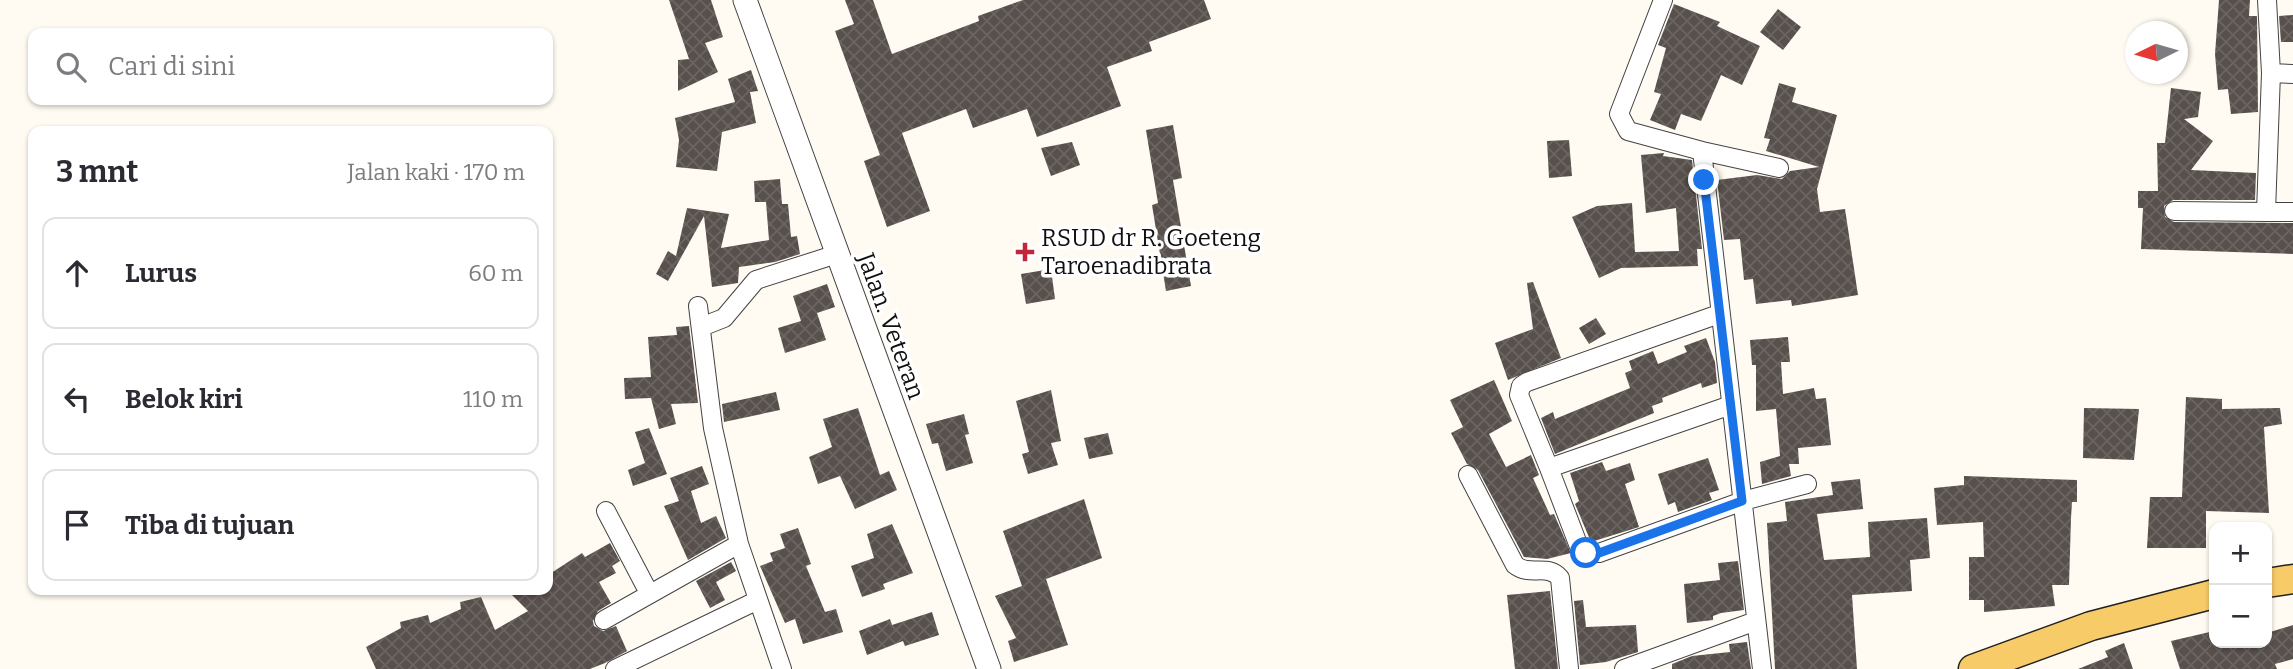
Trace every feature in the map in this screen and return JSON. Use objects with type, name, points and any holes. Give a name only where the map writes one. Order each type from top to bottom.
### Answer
[{"type":"main road","points":[[2272,582],[2293,579]]},
{"type":"main road","points":[[1973,669],[2091,626],[2209,595]]},
{"type":"street","name":"Jalan. Veteran","points":[[745,0],[989,669]]},
{"type":"street","points":[[1663,0],[1619,114],[1628,131],[1779,168]]},
{"type":"street","points":[[2266,212],[2272,74],[2267,0]]},
{"type":"street","points":[[2272,74],[2293,74]]},
{"type":"street","points":[[1702,151],[1762,669]]},
{"type":"street","points":[[2174,211],[2293,212]]},
{"type":"street","points":[[701,327],[724,318],[756,280],[837,254]]},
{"type":"street","points":[[698,306],[713,428],[739,544],[782,669]]},
{"type":"street","points":[[1719,314],[1521,386],[1520,400],[1578,544],[1586,553],[1599,553],[1742,501],[1807,484]]},
{"type":"street","points":[[1549,468],[1731,405]]},
{"type":"street","points":[[1468,475],[1515,565],[1527,571],[1549,570],[1560,578],[1569,669]]},
{"type":"street","points":[[606,510],[649,593]]},
{"type":"street","points":[[604,620],[739,544]]},
{"type":"street","points":[[615,669],[757,601]]},
{"type":"street","points":[[1624,669],[1756,621]]},
{"type":"building","points":[[669,0],[711,0],[723,37],[705,43],[718,72],[678,91],[678,60],[689,59]]},
{"type":"building","points":[[845,0],[873,0],[892,54],[979,21],[978,16],[1023,0],[1204,0],[1211,19],[1149,42],[1152,51],[1107,67],[1121,106],[1037,137],[1027,109],[973,128],[966,109],[902,133],[930,211],[887,227],[864,161],[880,155],[835,31],[854,24]]},
{"type":"building","points":[[2219,0],[2250,0],[2249,16],[2257,16],[2258,112],[2231,114],[2228,89],[2218,90],[2215,54]]},
{"type":"building","points":[[1674,4],[1720,22],[1717,26],[1760,46],[1742,85],[1721,75],[1701,121],[1681,114],[1675,130],[1650,120],[1661,94],[1654,92],[1666,48],[1658,45]]},
{"type":"building","points":[[1778,9],[1801,27],[1783,50],[1760,32]]},
{"type":"building","points":[[2293,15],[2293,42],[2281,42],[2279,16]]},
{"type":"building","points":[[751,70],[758,91],[750,92],[756,123],[722,132],[717,171],[676,167],[679,140],[675,118],[735,102],[728,79]]},
{"type":"building","points":[[1779,83],[1796,88],[1792,102],[1837,115],[1817,189],[1820,212],[1845,209],[1858,295],[1792,306],[1791,300],[1756,304],[1753,279],[1744,280],[1740,239],[1724,240],[1717,180],[1757,175],[1782,179],[1790,171],[1819,167],[1766,151],[1770,139],[1764,138]]},
{"type":"building","points":[[2171,88],[2201,92],[2198,117],[2184,119],[2213,141],[2191,170],[2256,173],[2255,200],[2173,200],[2164,206],[2165,217],[2174,222],[2293,223],[2293,254],[2141,249],[2143,208],[2138,208],[2138,191],[2158,191],[2157,143],[2165,143]]},
{"type":"building","points":[[1173,125],[1182,178],[1173,180],[1191,286],[1166,291],[1152,205],[1158,203],[1146,130]]},
{"type":"building","points":[[1569,140],[1572,176],[1549,178],[1547,141]]},
{"type":"building","points":[[1072,142],[1080,165],[1051,176],[1041,148]]},
{"type":"building","points":[[1664,153],[1663,156],[1692,160],[1702,249],[1697,249],[1698,266],[1621,268],[1599,278],[1572,217],[1597,206],[1632,203],[1635,252],[1679,251],[1676,208],[1646,213],[1641,155]]},
{"type":"building","points":[[780,179],[782,204],[788,204],[791,237],[797,236],[800,254],[775,262],[739,267],[738,283],[712,287],[704,216],[668,281],[656,274],[668,251],[676,256],[687,208],[729,214],[721,248],[769,240],[766,202],[755,202],[754,181]]},
{"type":"building","points":[[1051,269],[1055,299],[1026,304],[1021,274]]},
{"type":"building","points":[[1533,282],[1561,358],[1508,380],[1495,343],[1533,329],[1527,283]]},
{"type":"building","points":[[827,284],[835,307],[817,313],[826,340],[785,353],[778,328],[801,321],[793,296]]},
{"type":"building","points":[[1596,318],[1606,334],[1589,344],[1579,328]]},
{"type":"building","points":[[689,326],[698,403],[671,404],[676,424],[659,429],[651,398],[625,399],[624,378],[651,377],[648,337],[677,335],[676,327]]},
{"type":"building","points":[[1788,337],[1790,362],[1781,362],[1783,394],[1814,388],[1816,399],[1826,398],[1831,445],[1798,448],[1799,464],[1789,464],[1791,476],[1762,484],[1760,462],[1780,456],[1776,409],[1756,411],[1756,365],[1752,365],[1750,340]]},
{"type":"building","points":[[1706,338],[1715,362],[1717,383],[1702,388],[1701,383],[1662,398],[1663,402],[1652,406],[1654,413],[1555,454],[1541,418],[1553,412],[1555,419],[1630,388],[1625,373],[1632,370],[1629,361],[1653,351],[1658,364],[1687,352],[1684,346]]},
{"type":"building","points":[[1494,380],[1512,421],[1489,434],[1506,467],[1531,455],[1539,475],[1533,478],[1550,515],[1554,514],[1571,553],[1547,559],[1524,557],[1478,470],[1467,464],[1451,433],[1463,427],[1450,400]]},
{"type":"building","points":[[1051,390],[1061,441],[1051,443],[1058,465],[1028,474],[1022,454],[1029,452],[1016,401]]},
{"type":"building","points":[[776,392],[780,410],[724,422],[722,404]]},
{"type":"building","points":[[2186,397],[2222,399],[2222,409],[2280,408],[2282,424],[2264,427],[2269,513],[2206,511],[2206,548],[2147,548],[2150,497],[2182,497]]},
{"type":"building","points":[[858,408],[880,475],[889,471],[897,490],[855,509],[840,476],[818,484],[809,457],[832,447],[823,419]]},
{"type":"building","points":[[2084,408],[2139,409],[2134,460],[2083,458]]},
{"type":"building","points":[[964,414],[969,434],[965,435],[973,463],[946,471],[938,443],[932,444],[926,424]]},
{"type":"building","points":[[649,428],[667,474],[633,486],[628,470],[645,463],[635,432]]},
{"type":"building","points":[[1108,433],[1113,454],[1089,459],[1084,438]]},
{"type":"building","points":[[1708,458],[1719,490],[1709,493],[1712,500],[1678,512],[1675,502],[1668,505],[1658,474]]},
{"type":"building","points":[[1602,462],[1606,471],[1630,463],[1635,480],[1625,484],[1639,527],[1591,542],[1575,504],[1579,501],[1570,473]]},
{"type":"building","points":[[702,466],[709,484],[691,491],[701,523],[716,516],[726,538],[688,560],[664,506],[679,501],[670,478]]},
{"type":"building","points":[[1964,476],[2077,480],[2077,502],[2072,502],[2069,585],[2052,585],[2055,606],[1984,612],[1984,600],[1969,600],[1969,557],[1984,557],[1983,522],[1937,525],[1934,488],[1964,485]]},
{"type":"building","points":[[1860,479],[1863,509],[1817,514],[1824,560],[1870,557],[1868,522],[1927,518],[1930,558],[1910,560],[1912,591],[1852,595],[1857,669],[1775,669],[1767,523],[1787,521],[1785,502],[1833,495],[1831,482]]},
{"type":"building","points":[[1084,499],[1102,558],[1046,579],[1068,645],[1014,662],[1008,641],[1016,638],[995,596],[1022,586],[1003,531]]},
{"type":"building","points":[[892,524],[913,573],[883,584],[885,589],[862,597],[851,566],[874,558],[867,534]]},
{"type":"building","points":[[798,528],[811,564],[806,566],[825,612],[836,609],[843,632],[803,644],[795,619],[785,623],[760,566],[773,561],[770,553],[785,548],[780,534]]},
{"type":"building","points":[[610,543],[620,561],[612,566],[616,573],[599,582],[611,603],[598,611],[593,621],[594,626],[603,631],[616,626],[627,651],[605,663],[590,669],[376,669],[366,647],[401,628],[400,622],[428,615],[430,623],[461,609],[460,602],[481,597],[495,630],[528,611],[512,595],[553,595],[553,572],[582,553],[585,557]]},
{"type":"building","points":[[1738,561],[1744,610],[1721,613],[1713,616],[1713,620],[1687,623],[1684,584],[1720,580],[1718,563]]},
{"type":"building","points":[[731,562],[736,571],[716,582],[725,600],[710,608],[696,581]]},
{"type":"building","points":[[1550,591],[1558,669],[1515,669],[1507,595]]},
{"type":"building","points":[[1583,600],[1586,627],[1636,625],[1638,652],[1606,662],[1580,665],[1574,601]]},
{"type":"building","points":[[932,612],[939,635],[905,646],[903,641],[867,655],[859,631],[890,619],[892,625]]},
{"type":"building","points":[[2293,625],[2293,659],[2275,664],[2277,669],[2180,669],[2171,641],[2209,632],[2209,648],[2272,648],[2272,631]]},
{"type":"building","points":[[1747,642],[1751,669],[1672,669],[1672,664],[1692,656],[1730,652],[1729,644]]},
{"type":"building","points":[[2124,643],[2133,669],[2078,669],[2108,657],[2105,651]]},
{"type":"place","name":"RSUD dr R. Goeteng Taroenadibrata","points":[[1025,252]]},
{"type":"route","points":[[1586,553],[1599,553],[1742,501],[1704,180]]}]
